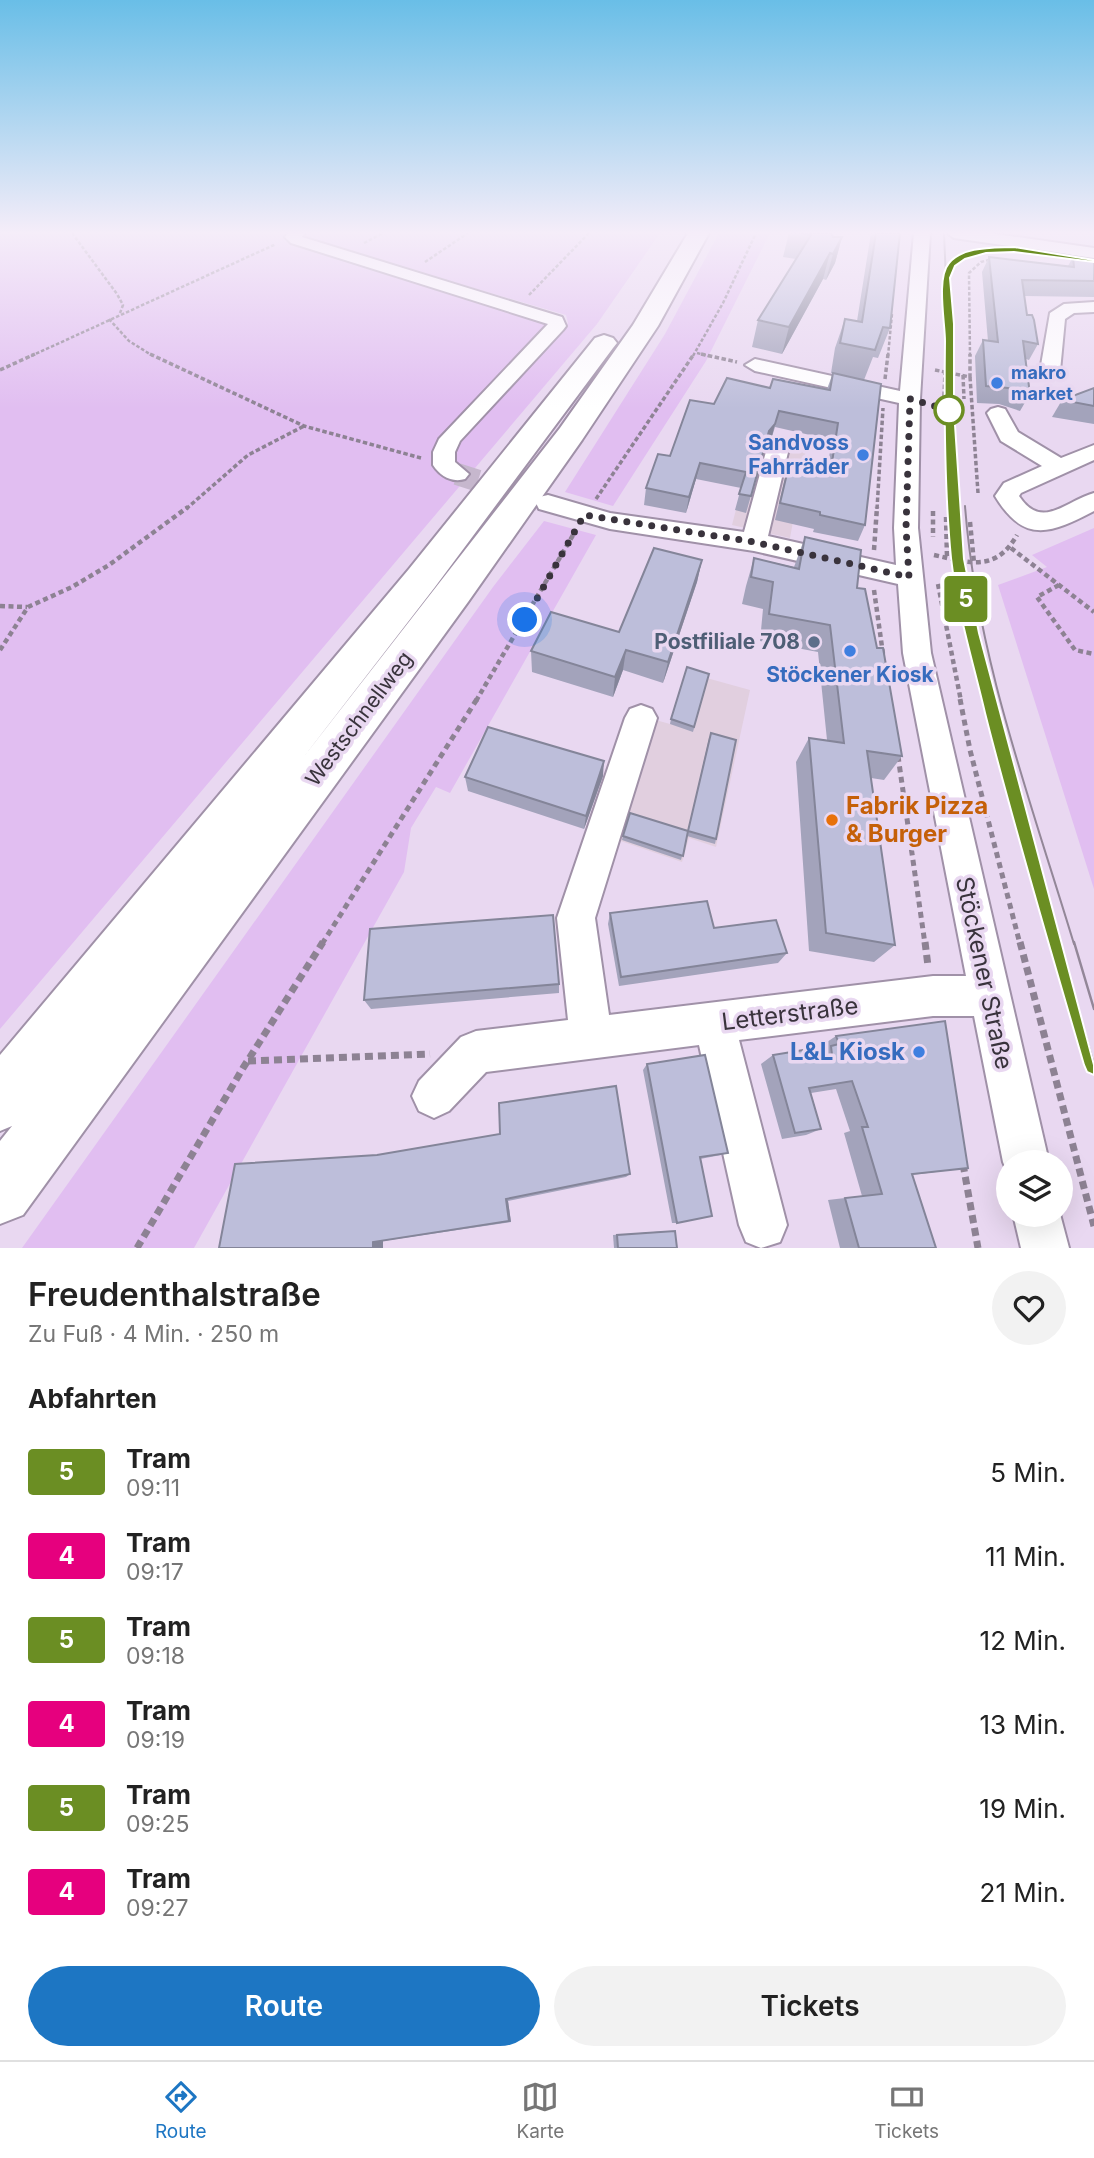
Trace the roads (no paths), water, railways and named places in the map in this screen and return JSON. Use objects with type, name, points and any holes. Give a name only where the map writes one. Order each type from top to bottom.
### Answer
[{"type":"highway","name":"Westschnellweg","points":[[0,1101],[543,425],[639,291]]},
{"type":"highway","name":"Westschnellweg","points":[[0,1192],[430,625],[571,434],[645,326],[665,291]]},
{"type":"street","points":[[450,470],[444,452],[450,439],[557,326],[550,316],[466,291]]},
{"type":"street","name":"Stöckener Straße","points":[[918,291],[910,399],[906,528],[927,575],[917,653],[1023,1150]]},
{"type":"street","points":[[1050,371],[1056,317],[1070,308],[1094,306]]},
{"type":"street","points":[[755,365],[910,399]]},
{"type":"street","points":[[998,414],[1009,436],[1077,460],[1086,466],[1094,490]]},
{"type":"street","points":[[754,542],[778,448]]},
{"type":"street","points":[[1077,460],[1012,488],[1007,496],[1024,518],[1034,523],[1054,520],[1094,501]]},
{"type":"street","points":[[548,503],[584,515],[754,542],[927,575]]},
{"type":"street","points":[[591,1038],[576,918],[641,718]]},
{"type":"street","name":"Letterstraße","points":[[434,1096],[476,1052],[933,996],[989,996]]},
{"type":"street","points":[[714,1023],[763,1225]]},
{"type":"street","points":[[1040,1227],[1045,1248]]},
{"type":"tunnel","points":[[457,474],[548,503]]},
{"type":"tram line","points":[[946,291],[958,562],[1002,753],[1058,944]]},
{"type":"tram line","name":"5","points":[[947,291],[949,410],[958,559],[972,633],[1010,779],[1094,1065]]},
{"type":"tram line","points":[[965,506],[971,561],[993,672],[1007,727],[1074,944]]},
{"type":"tram line","points":[[1058,942],[1094,1065]]},
{"type":"tram line","points":[[1074,942],[1094,1009]]},
{"type":"place","name":"makro market","points":[[997,383]]},
{"type":"place","name":"Sandvoss Fahrräder","points":[[863,455]]},
{"type":"place","name":"Postfiliale 708","points":[[814,642]]},
{"type":"place","name":"Stöckener Kiosk","points":[[850,651]]},
{"type":"place","name":"Fabrik Pizza & Burger","points":[[832,820]]},
{"type":"place","name":"L&L Kiosk","points":[[919,1052]]}]
